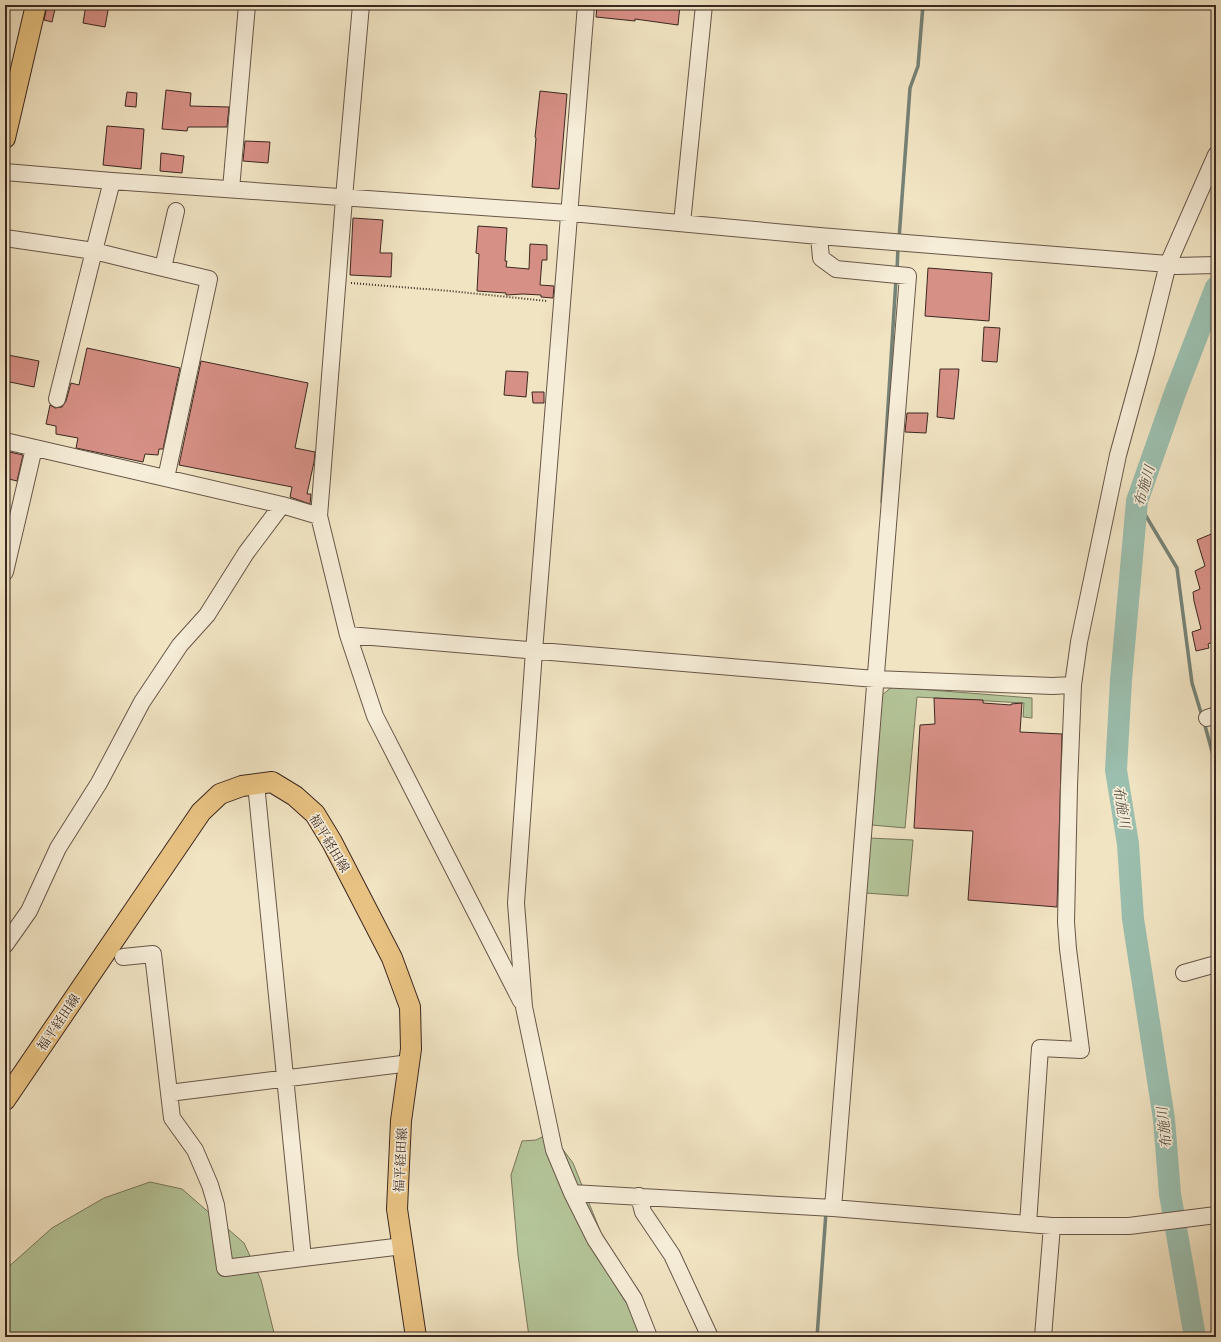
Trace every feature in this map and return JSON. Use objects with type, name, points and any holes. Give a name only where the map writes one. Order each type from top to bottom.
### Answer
[{"type":"main road","points":[[5,138],[36,5]]},
{"type":"main road","name":"福平経田線","points":[[5,1100],[201,812],[220,794],[242,786],[272,782],[295,796],[315,814],[332,842],[392,958],[410,1007],[411,1050],[401,1121],[397,1209],[416,1337]]},
{"type":"street","points":[[231,189],[247,5]]},
{"type":"street","points":[[361,5],[344,197],[319,516],[348,635],[374,716],[524,1006]]},
{"type":"street","points":[[586,5],[534,651],[516,903],[524,1006],[554,1150],[572,1192],[595,1239],[634,1300],[649,1337]]},
{"type":"street","points":[[682,223],[704,5]]},
{"type":"street","points":[[1028,1224],[1040,1048],[1081,1050],[1066,922],[1073,685],[1079,642],[1118,455],[1146,353],[1172,265],[1216,155]]},
{"type":"street","points":[[5,172],[112,181],[569,213],[819,236],[1172,265],[1216,265]]},
{"type":"street","points":[[57,399],[112,181]]},
{"type":"street","points":[[163,268],[176,210]]},
{"type":"street","points":[[819,236],[821,258],[836,269],[908,276],[833,1208]]},
{"type":"street","points":[[5,238],[94,251],[210,279],[166,478]]},
{"type":"street","points":[[5,441],[282,505],[319,516]]},
{"type":"street","points":[[5,572],[34,448]]},
{"type":"street","points":[[5,945],[29,911],[58,848],[99,784],[142,702],[180,645],[206,616],[246,553],[282,505]]},
{"type":"street","points":[[348,635],[875,679],[1052,686],[1073,685]]},
{"type":"street","points":[[256,784],[303,1258]]},
{"type":"street","points":[[122,957],[153,954],[172,1118],[194,1150],[210,1185],[216,1205],[225,1268],[403,1246]]},
{"type":"street","points":[[1184,973],[1216,964]]},
{"type":"street","points":[[169,1093],[410,1063]]},
{"type":"street","points":[[572,1192],[833,1208],[1052,1226],[1129,1226],[1212,1216]]},
{"type":"street","points":[[639,1196],[643,1212],[672,1255],[710,1337]]},
{"type":"street","points":[[1043,1337],[1052,1226]]},
{"type":"path","points":[[338,282],[450,291],[562,303]]},
{"type":"green space","points":[[892,687],[1032,698],[1032,718],[1023,717],[1024,703],[917,697],[905,828],[872,825],[882,695]]},
{"type":"green space","points":[[869,838],[913,840],[908,896],[865,893]]},
{"type":"green space","points":[[542,1137],[555,1139],[573,1163],[615,1268],[645,1337],[529,1337],[518,1255],[511,1175],[522,1141],[536,1140]]},
{"type":"green space","points":[[150,1182],[182,1189],[244,1243],[261,1280],[275,1337],[5,1337],[5,1270],[52,1228],[104,1198]]},
{"type":"building","points":[[86,5],[109,5],[105,27],[83,23]]},
{"type":"building","points":[[597,5],[680,5],[678,25],[635,19],[635,21],[596,17]]},
{"type":"building","points":[[47,7],[55,9],[52,22],[44,20]]},
{"type":"building","points":[[166,90],[191,93],[190,106],[229,107],[227,127],[188,127],[187,131],[162,129]]},
{"type":"building","points":[[540,91],[567,94],[559,189],[532,187]]},
{"type":"building","points":[[127,92],[137,93],[136,107],[125,106]]},
{"type":"building","points":[[107,126],[144,129],[141,169],[103,165]]},
{"type":"building","points":[[245,141],[270,142],[268,163],[243,161]]},
{"type":"building","points":[[161,153],[184,156],[182,173],[160,171]]},
{"type":"building","points":[[353,218],[383,220],[380,253],[392,253],[391,277],[350,275]]},
{"type":"building","points":[[478,226],[507,228],[506,267],[529,269],[530,244],[547,245],[547,260],[542,260],[540,285],[554,286],[553,298],[541,297],[541,295],[506,295],[506,293],[477,291],[479,254],[476,253]]},
{"type":"building","points":[[928,268],[992,273],[989,321],[925,316]]},
{"type":"building","points":[[984,327],[1000,328],[997,362],[982,361]]},
{"type":"building","points":[[87,348],[180,368],[163,449],[159,449],[158,455],[145,454],[143,462],[76,448],[78,438],[56,434],[56,426],[46,424],[50,405],[55,408],[62,407],[66,401],[71,383],[79,385]]},
{"type":"building","points":[[8,355],[39,361],[34,387],[5,381],[5,369]]},
{"type":"building","points":[[201,361],[308,383],[295,448],[315,452],[307,494],[311,494],[310,504],[290,497],[292,487],[179,465]]},
{"type":"building","points":[[940,369],[959,369],[954,419],[937,417]]},
{"type":"building","points":[[506,371],[528,372],[526,397],[504,395]]},
{"type":"building","points":[[532,392],[544,392],[544,403],[533,403]]},
{"type":"building","points":[[907,413],[928,413],[926,433],[905,432]]},
{"type":"building","points":[[5,451],[23,455],[17,481],[5,478]]},
{"type":"building","points":[[1216,532],[1216,641],[1208,644],[1209,648],[1196,651],[1192,632],[1201,629],[1193,592],[1200,589],[1195,571],[1205,566],[1197,540]]},
{"type":"building","points":[[934,698],[983,700],[983,703],[1011,705],[1022,703],[1020,732],[1062,734],[1057,907],[968,900],[973,831],[914,828],[920,725],[935,724]]},
{"type":"waterway","points":[[899,239],[910,88],[918,66],[923,5]]},
{"type":"waterway","points":[[897,271],[898,247]]},
{"type":"waterway","points":[[882,502],[896,279]]},
{"type":"waterway","name":"布施川","points":[[1195,1337],[1170,1194],[1164,1119],[1133,919],[1128,844],[1116,770],[1121,680],[1137,501],[1175,393],[1216,287]]},
{"type":"waterway","points":[[1137,501],[1177,568],[1192,683],[1202,716]]},
{"type":"waterway","points":[[1204,722],[1216,766]]},
{"type":"waterway","points":[[817,1337],[826,1212]]}]
